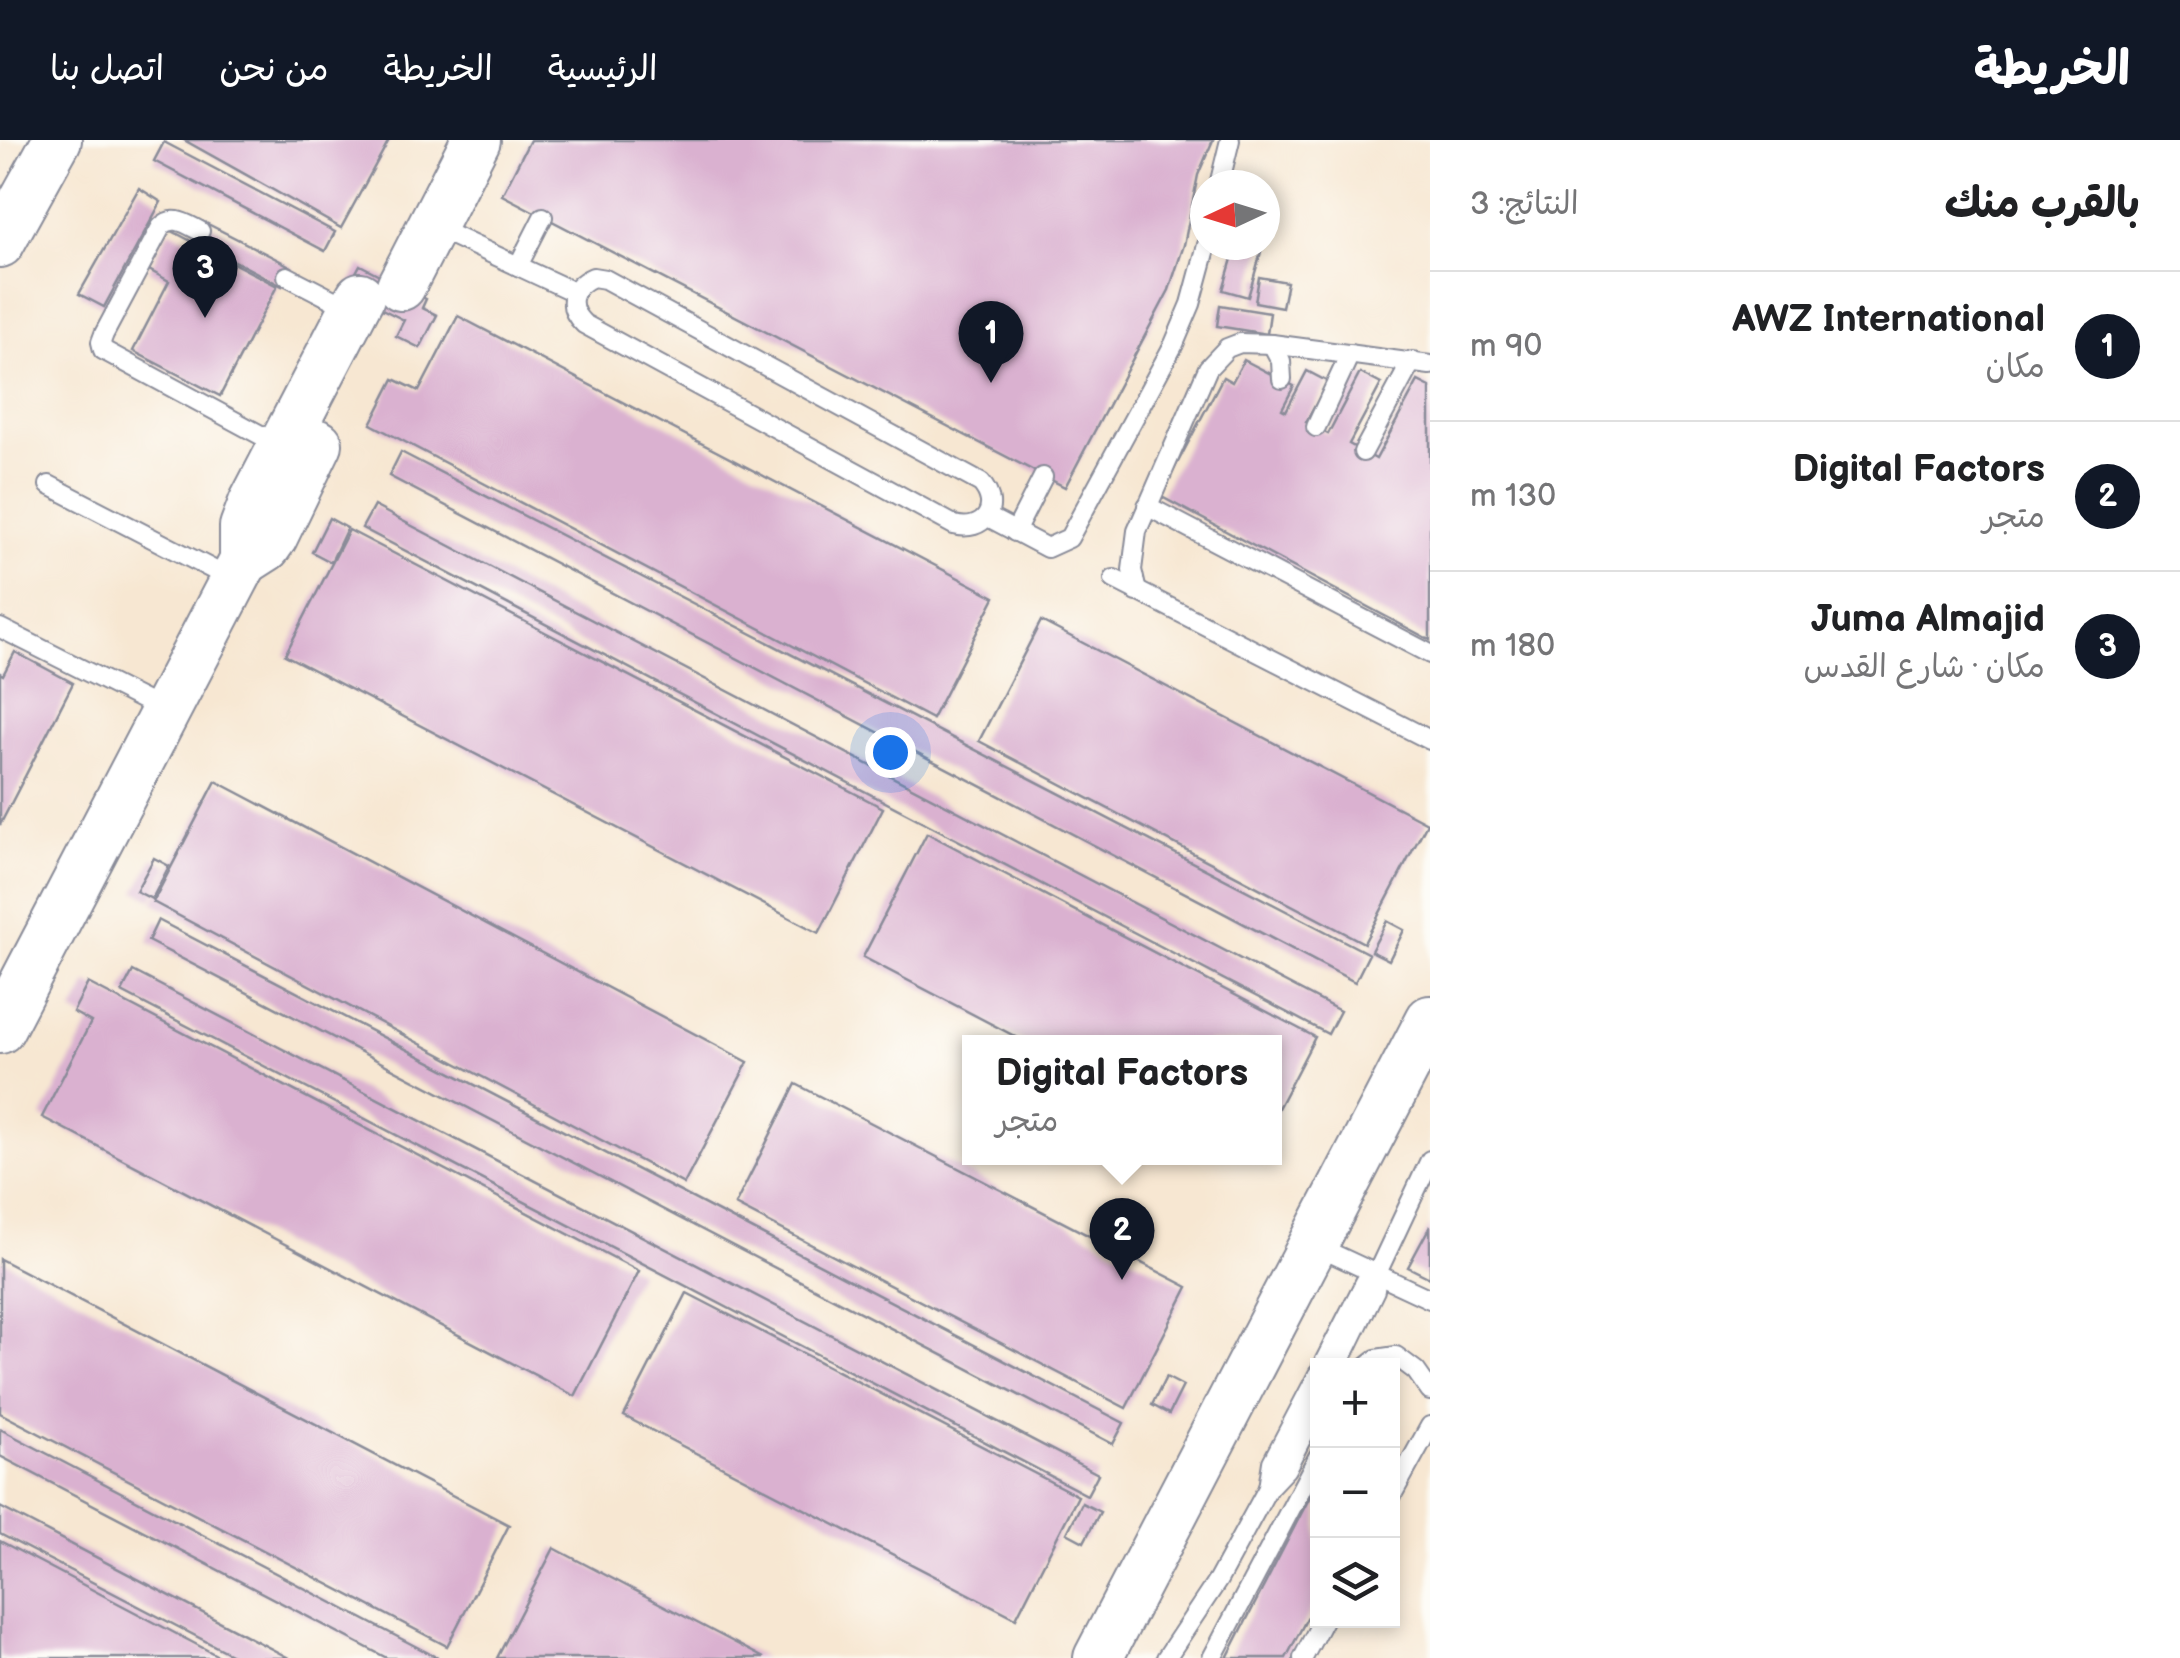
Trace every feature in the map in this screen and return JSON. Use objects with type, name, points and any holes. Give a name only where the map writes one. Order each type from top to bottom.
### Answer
[{"type":"street","points":[[0,244],[57,140]]},
{"type":"street","points":[[418,219],[442,140]]},
{"type":"street","points":[[0,1029],[239,571],[248,514],[282,447],[418,219],[476,140]]},
{"type":"street","points":[[239,571],[266,546],[280,526],[375,295]]},
{"type":"street","points":[[1098,1658],[1430,1020]]},
{"type":"lane","points":[[1223,170],[1230,140]]},
{"type":"lane","points":[[518,266],[542,217]]},
{"type":"lane","points":[[418,219],[574,292]]},
{"type":"lane","points":[[200,231],[175,220],[166,221],[104,334],[103,350],[282,447]]},
{"type":"lane","points":[[988,517],[1047,548],[1068,538],[1174,344],[1191,304],[1203,260]]},
{"type":"lane","points":[[287,276],[375,295]]},
{"type":"lane","points":[[593,277],[605,279],[947,464],[981,483],[989,492],[992,505],[988,517],[979,526],[954,525],[584,324],[571,304],[574,292],[593,277]]},
{"type":"lane","points":[[1137,592],[1133,548],[1147,506],[1216,357],[1240,344],[1272,344],[1421,363],[1362,452]]},
{"type":"lane","points":[[1272,344],[1282,361],[1282,380]]},
{"type":"lane","points":[[1316,427],[1350,354]]},
{"type":"lane","points":[[1014,532],[1042,477]]},
{"type":"lane","points":[[49,485],[239,571]]},
{"type":"lane","points":[[1147,506],[1430,654]]},
{"type":"lane","points":[[1114,580],[1430,740]]},
{"type":"lane","points":[[0,628],[166,711]]},
{"type":"lane","points":[[1342,1358],[1376,1290],[1377,1272],[1430,1160]]},
{"type":"lane","points":[[1314,1245],[1430,1299]]},
{"type":"lane","points":[[1326,1358],[1364,1282],[1377,1272]]},
{"type":"lane","points":[[1400,1359],[1416,1371],[1430,1391]]},
{"type":"lane","points":[[1268,1488],[1272,1462],[1310,1389]]},
{"type":"lane","points":[[1166,1658],[1218,1580],[1310,1422]]},
{"type":"lane","points":[[1400,1480],[1430,1426]]},
{"type":"lane","points":[[1212,1658],[1310,1472]]},
{"type":"lane","points":[[1302,1658],[1319,1628]]},
{"type":"building","points":[[184,140],[389,140],[341,228]]},
{"type":"building","points":[[530,140],[1213,140],[1200,170],[1190,170],[1190,215],[1169,290],[1065,487],[502,195]]},
{"type":"building","points":[[164,142],[335,232],[325,251],[154,161]]},
{"type":"building","points":[[139,188],[161,202],[104,307],[79,294]]},
{"type":"building","points":[[204,222],[292,267],[282,286],[195,240]]},
{"type":"building","points":[[170,230],[277,286],[220,396],[133,351],[169,281],[149,270]]},
{"type":"building","points":[[1232,260],[1259,260],[1248,297],[1223,290]]},
{"type":"building","points":[[360,265],[426,299],[422,308],[437,315],[420,348],[396,336],[404,320],[346,291]]},
{"type":"building","points":[[1259,277],[1287,282],[1282,307],[1255,302]]},
{"type":"building","points":[[1220,305],[1270,313],[1267,334],[1217,326]]},
{"type":"building","points":[[458,316],[995,597],[932,719],[371,424],[394,379],[419,391]]},
{"type":"building","points":[[1244,360],[1294,386],[1282,409],[1286,411],[1307,371],[1328,382],[1306,422],[1328,434],[1360,373],[1381,384],[1349,444],[1376,459],[1418,381],[1430,387],[1430,640],[1160,496],[1223,377],[1232,382]]},
{"type":"building","points":[[401,452],[1369,954],[1355,982],[389,476]]},
{"type":"building","points":[[374,506],[1340,1011],[1328,1034],[362,528]]},
{"type":"building","points":[[329,518],[347,528],[331,562],[312,552]]},
{"type":"building","points":[[349,530],[883,808],[819,933],[285,655]]},
{"type":"building","points":[[1041,621],[1427,823],[1364,943],[979,741]]},
{"type":"building","points":[[15,652],[73,683],[0,825],[0,673],[3,675]]},
{"type":"building","points":[[216,781],[748,1062],[684,1184],[153,902]]},
{"type":"building","points":[[927,833],[1315,1037],[1282,1101],[1282,1035],[1013,1035],[863,957]]},
{"type":"building","points":[[154,858],[169,866],[152,899],[136,891]]},
{"type":"building","points":[[158,920],[1124,1423],[1113,1444],[148,941]]},
{"type":"building","points":[[1387,921],[1404,930],[1389,960],[1371,951]]},
{"type":"building","points":[[133,971],[1098,1474],[1087,1495],[122,992]]},
{"type":"building","points":[[88,983],[639,1271],[575,1396],[42,1117],[91,1022],[73,1012]]},
{"type":"building","points":[[796,1084],[1188,1287],[1126,1408],[735,1205]]},
{"type":"building","points":[[1430,1226],[1430,1278],[1408,1267]]},
{"type":"building","points":[[0,1259],[509,1525],[447,1646],[0,1413]]},
{"type":"building","points":[[687,1293],[1078,1496],[1016,1618],[624,1416]]},
{"type":"building","points":[[1166,1377],[1183,1386],[1169,1414],[1152,1405]]},
{"type":"building","points":[[0,1429],[438,1658],[387,1658],[0,1456]]},
{"type":"building","points":[[1310,1497],[1310,1612],[1286,1658],[1227,1658]]},
{"type":"building","points":[[1082,1503],[1100,1512],[1084,1542],[1067,1533]]},
{"type":"building","points":[[0,1507],[289,1658],[238,1658],[0,1534]]},
{"type":"building","points":[[0,1541],[222,1658],[0,1658]]},
{"type":"building","points":[[554,1548],[764,1658],[497,1658]]},
{"type":"place","name":"Juma Almajid","points":[[205,318]]},
{"type":"place","name":"AWZ International","points":[[991,383]]},
{"type":"place","name":"Digital Factors","points":[[1122,1280]]}]
